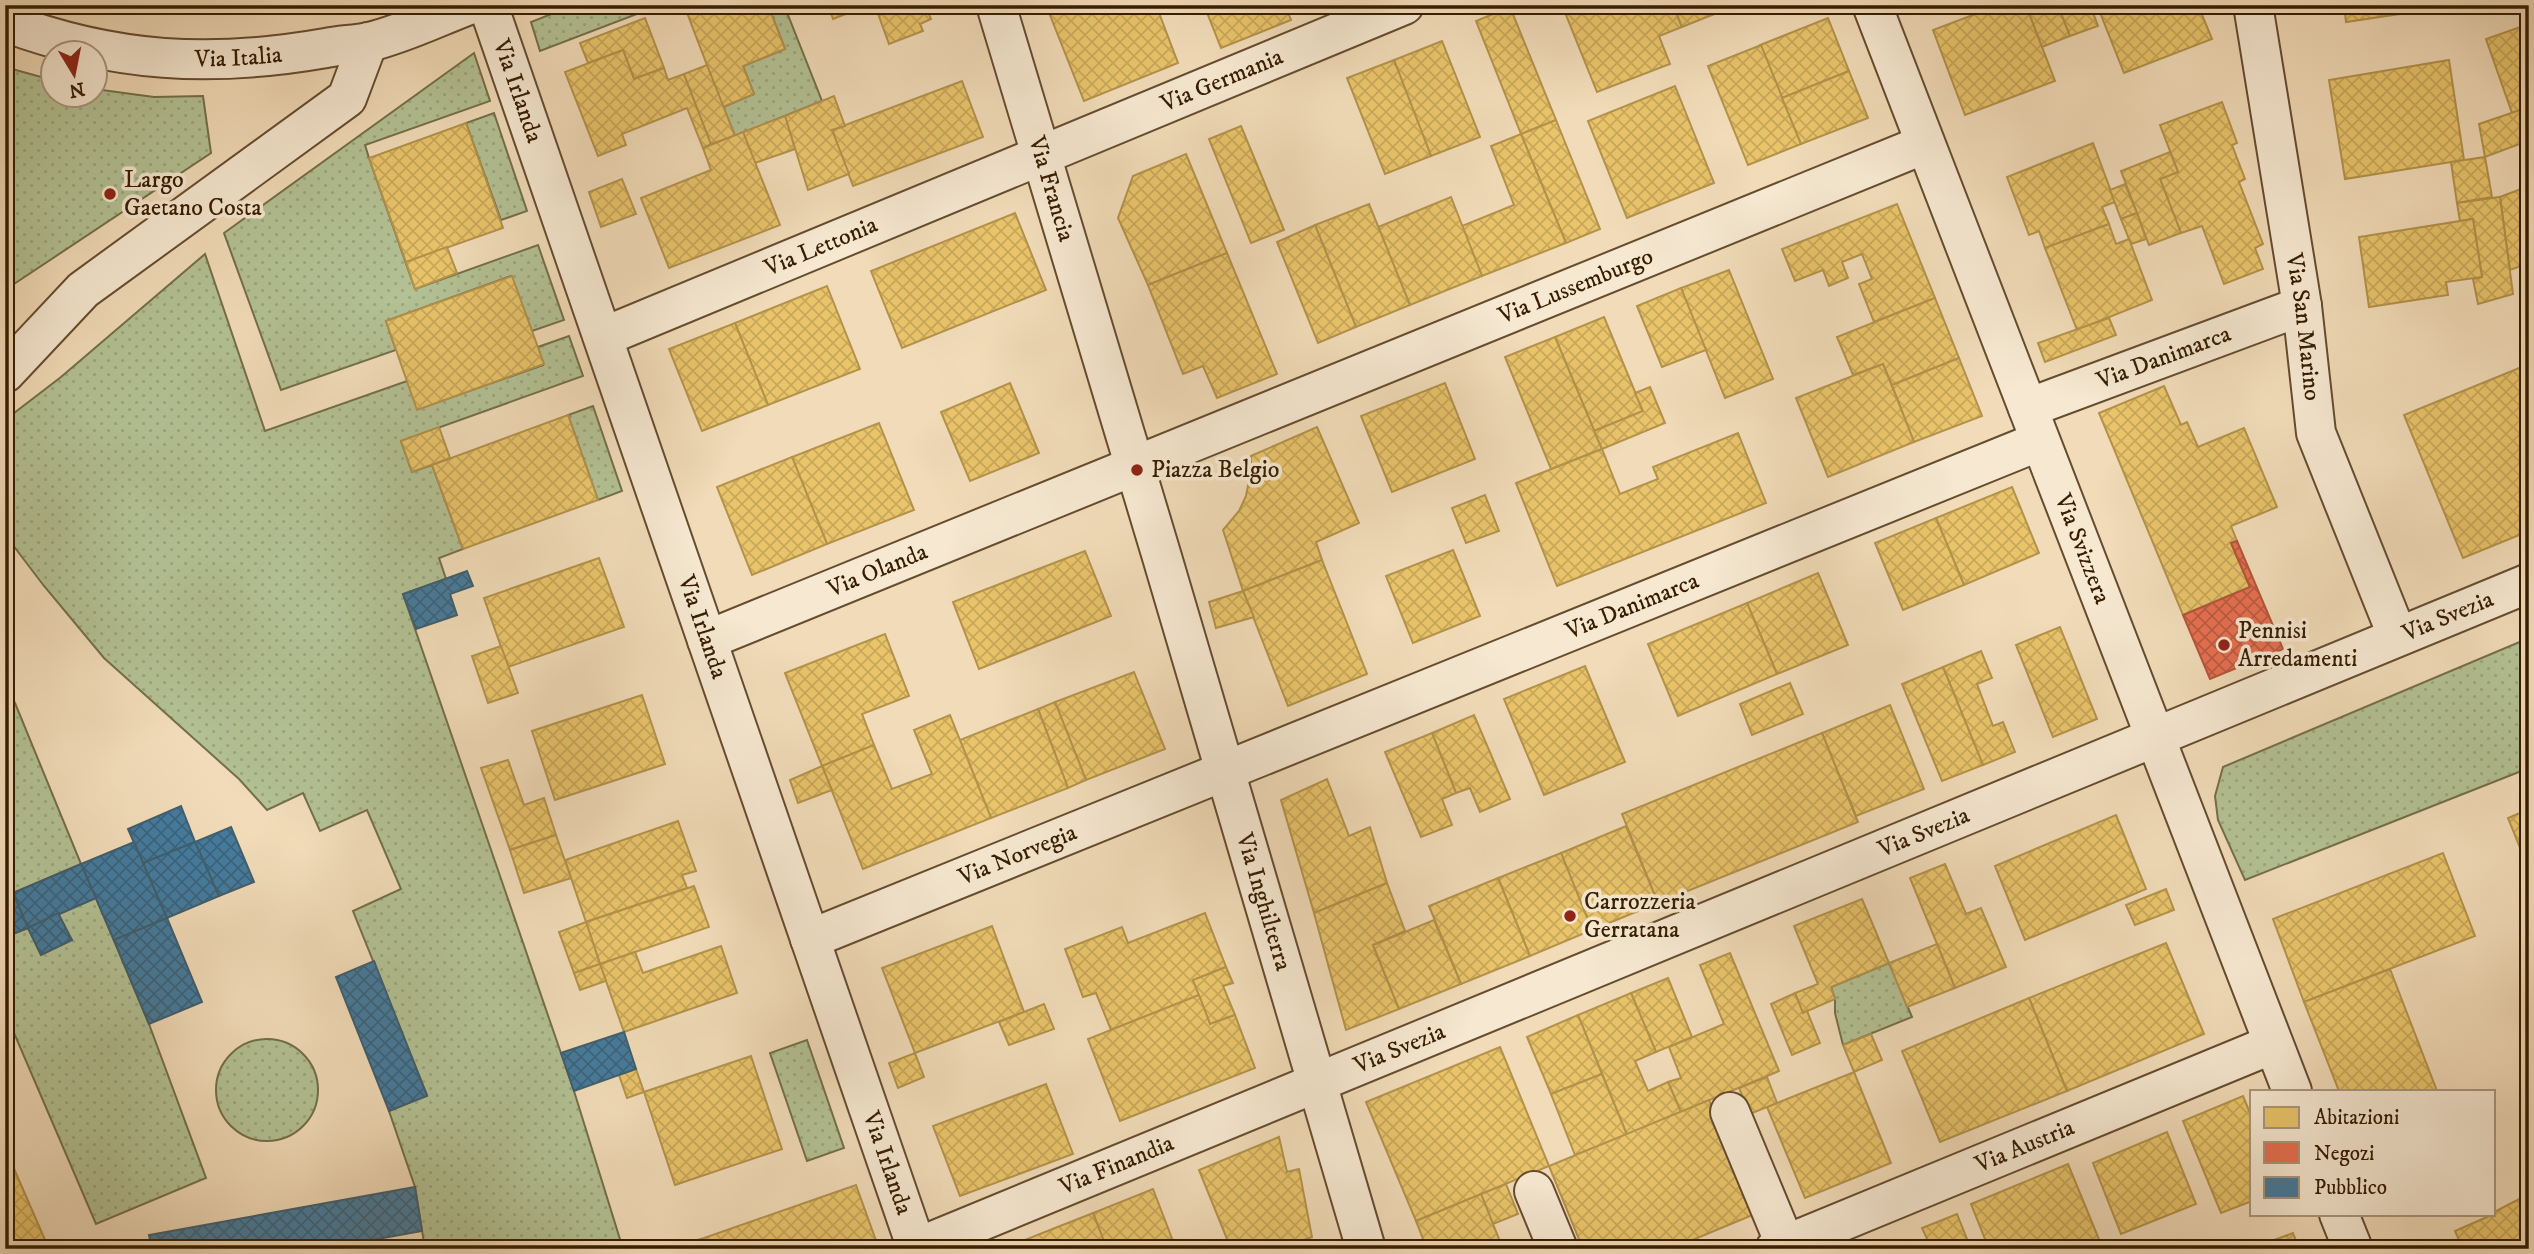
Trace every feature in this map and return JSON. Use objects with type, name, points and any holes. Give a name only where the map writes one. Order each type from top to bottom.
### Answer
[{"type":"street","name":"Via Italia","points":[[5,22],[95,50],[147,58],[255,59],[368,42],[469,5]]},
{"type":"street","name":"Via Irlanda","points":[[488,5],[917,1248]]},
{"type":"street","name":"Via Francia","points":[[996,5],[1135,466]]},
{"type":"street","name":"Via Germania","points":[[1041,156],[1404,5]]},
{"type":"street","name":"Via Svizzera","points":[[1872,5],[2292,1090]]},
{"type":"street","name":"Via San Marino","points":[[2253,5],[2302,306],[2316,433],[2397,635]]},
{"type":"street","points":[[5,337],[83,290],[347,98],[368,42]]},
{"type":"street","name":"Via Lussemburgo","points":[[1135,466],[1926,144]]},
{"type":"street","name":"Via Lettonia","points":[[603,337],[1041,156]]},
{"type":"street","points":[[5,373],[83,290]]},
{"type":"street","name":"Via Danimarca","points":[[1226,772],[2302,306]]},
{"type":"street","name":"Via Olanda","points":[[707,639],[1135,466]]},
{"type":"street","name":"Via Inghilterra","points":[[1135,466],[1366,1249]]},
{"type":"street","name":"Via Svezia","points":[[1317,1082],[2154,735],[2529,583]]},
{"type":"street","name":"Via Norvegia","points":[[810,939],[1226,772]]},
{"type":"street","name":"Via Austria","points":[[1780,1247],[2273,1044]]},
{"type":"street","name":"Via Finandia","points":[[917,1248],[1317,1082]]},
{"type":"street","points":[[1730,1112],[1780,1247]]},
{"type":"street","points":[[1534,1191],[1558,1249]]},
{"type":"street","points":[[2340,1216],[2353,1249]]},
{"type":"green space","points":[[574,5],[633,5],[637,14],[540,51],[531,22]]},
{"type":"green space","points":[[768,5],[784,5],[822,101],[735,136],[723,107],[754,94],[743,66],[785,49]]},
{"type":"green space","points":[[474,53],[490,101],[365,145],[369,158],[415,289],[538,245],[564,320],[532,331],[511,276],[386,321],[396,350],[281,390],[224,233]]},
{"type":"green space","points":[[5,67],[38,76],[38,108],[108,108],[108,91],[154,97],[203,96],[211,153],[5,290]]},
{"type":"green space","points":[[494,113],[527,211],[501,220],[466,123]]},
{"type":"green space","points":[[205,254],[265,431],[407,381],[418,409],[543,365],[538,347],[569,336],[583,376],[401,441],[412,472],[432,465],[463,549],[439,558],[446,579],[403,594],[574,1091],[623,1249],[425,1249],[415,1187],[389,1111],[427,1095],[353,911],[401,889],[367,810],[320,831],[303,793],[267,810],[239,779],[104,658],[6,536],[5,420],[61,377]]},
{"type":"green space","points":[[593,406],[622,491],[598,500],[568,415]]},
{"type":"green space","points":[[2529,638],[2529,768],[2245,880],[2218,820],[2215,796],[2223,767]]},
{"type":"green space","points":[[15,703],[81,864],[13,893],[5,874],[5,708]]},
{"type":"green space","points":[[96,898],[149,1024],[206,1178],[96,1224],[5,1012],[5,937],[28,928],[41,955],[71,940],[58,913]]},
{"type":"green space","points":[[1889,963],[1912,1017],[1843,1045],[1831,987]]},
{"type":"green space","points":[[267,1039],[287,1043],[303,1054],[314,1070],[318,1090],[314,1110],[303,1126],[287,1137],[267,1141],[247,1137],[231,1126],[220,1110],[216,1090],[220,1070],[231,1054],[247,1043]]},
{"type":"green space","points":[[807,1040],[844,1148],[807,1161],[770,1053]]},
{"type":"building: Abitazioni","points":[[684,5],[768,5],[785,49],[743,66],[754,94],[723,107]]},
{"type":"building: Abitazioni","points":[[828,5],[949,6],[929,14],[931,19],[920,24],[923,31],[889,44],[877,11],[864,7],[833,19]]},
{"type":"building: Abitazioni","points":[[1046,5],[1156,5],[1178,63],[1084,101]]},
{"type":"building: Abitazioni","points":[[1204,5],[1285,5],[1291,20],[1221,48]]},
{"type":"building: Abitazioni","points":[[1562,5],[1673,5],[1682,27],[1659,36],[1670,64],[1597,92]]},
{"type":"building: Abitazioni","points":[[1673,5],[1737,5],[1682,27]]},
{"type":"building: Abitazioni","points":[[1999,5],[2026,5],[2055,81],[1965,115],[1933,30]]},
{"type":"building: Abitazioni","points":[[2026,5],[2058,5],[2070,36],[2042,47]]},
{"type":"building: Abitazioni","points":[[2058,5],[2090,5],[2098,26],[2070,36]]},
{"type":"building: Abitazioni","points":[[2097,5],[2198,5],[2212,39],[2124,73]]},
{"type":"building: Abitazioni","points":[[2344,5],[2460,5],[2346,22]]},
{"type":"building: Abitazioni","points":[[1510,7],[1556,120],[1521,134],[1476,21]]},
{"type":"building: Abitazioni","points":[[645,18],[664,68],[634,79],[623,50],[588,63],[580,43]]},
{"type":"building: Abitazioni","points":[[1828,18],[1849,71],[1782,98],[1760,45]]},
{"type":"building: Abitazioni","points":[[2529,24],[2529,107],[2512,113],[2486,39]]},
{"type":"building: Abitazioni","points":[[1442,41],[1480,137],[1431,156],[1394,60]]},
{"type":"building: Abitazioni","points":[[1761,45],[1801,144],[1748,165],[1708,66]]},
{"type":"building: Abitazioni","points":[[623,50],[634,79],[664,68],[668,80],[684,74],[711,144],[703,148],[687,108],[622,134],[626,145],[598,156],[565,72]]},
{"type":"building: Abitazioni","points":[[1394,60],[1431,156],[1385,174],[1347,78]]},
{"type":"building: Abitazioni","points":[[2449,60],[2464,160],[2345,179],[2329,80]]},
{"type":"building: Abitazioni","points":[[707,65],[735,136],[711,144],[684,74]]},
{"type":"building: Abitazioni","points":[[1849,71],[1868,118],[1801,144],[1782,98]]},
{"type":"building: Abitazioni","points":[[962,81],[983,137],[853,186],[832,130]]},
{"type":"building: Abitazioni","points":[[1675,86],[1714,183],[1627,218],[1588,121]]},
{"type":"building: Abitazioni","points":[[834,96],[845,126],[832,130],[849,174],[808,190],[785,116]]},
{"type":"building: Abitazioni","points":[[2222,102],[2237,143],[2232,145],[2245,179],[2239,182],[2263,244],[2255,248],[2263,269],[2224,284],[2202,226],[2181,233],[2160,179],[2178,172],[2160,125]]},
{"type":"building: Abitazioni","points":[[2523,109],[2528,122],[2525,142],[2485,157],[2479,124]]},
{"type":"building: Abitazioni","points":[[785,116],[795,149],[755,163],[743,132]]},
{"type":"building: Abitazioni","points":[[1556,120],[1600,229],[1566,243],[1521,134]]},
{"type":"building: Abitazioni","points":[[466,123],[503,228],[406,262],[369,158]]},
{"type":"building: Abitazioni","points":[[1241,126],[1284,230],[1251,243],[1209,139]]},
{"type":"building: Abitazioni","points":[[743,132],[780,225],[669,268],[641,198],[711,170],[703,148]]},
{"type":"building: Abitazioni","points":[[1521,134],[1566,243],[1482,276],[1462,226],[1514,205],[1491,146]]},
{"type":"building: Abitazioni","points":[[2093,143],[2115,202],[2102,207],[2109,224],[2045,248],[2039,231],[2029,235],[2007,177]]},
{"type":"building: Abitazioni","points":[[2170,152],[2178,172],[2160,179],[2181,233],[2149,245],[2121,171]]},
{"type":"building: Abitazioni","points":[[1186,154],[1227,253],[1148,285],[1118,218],[1133,176]]},
{"type":"building: Abitazioni","points":[[2485,157],[2492,197],[2457,203],[2451,162]]},
{"type":"building: Abitazioni","points":[[622,179],[636,214],[601,227],[589,192]]},
{"type":"building: Abitazioni","points":[[2125,184],[2137,213],[2121,219],[2110,190]]},
{"type":"building: Abitazioni","points":[[2529,186],[2529,263],[2510,270],[2500,197]]},
{"type":"building: Abitazioni","points":[[1451,197],[1482,276],[1410,305],[1378,227]]},
{"type":"building: Abitazioni","points":[[2500,197],[2513,294],[2478,304],[2473,279],[2482,277],[2473,219],[2460,221],[2457,203]]},
{"type":"building: Abitazioni","points":[[1369,204],[1410,305],[1356,327],[1315,225]]},
{"type":"building: Abitazioni","points":[[1897,204],[1935,298],[1874,322],[1859,284],[1872,279],[1862,254],[1842,262],[1848,278],[1829,286],[1823,270],[1795,281],[1782,249]]},
{"type":"building: Abitazioni","points":[[1015,213],[1046,290],[902,348],[871,271]]},
{"type":"building: Abitazioni","points":[[2137,213],[2146,239],[2131,244],[2121,219]]},
{"type":"building: Abitazioni","points":[[2473,219],[2482,277],[2446,282],[2448,295],[2369,307],[2359,237]]},
{"type":"building: Abitazioni","points":[[2109,224],[2116,244],[2129,239],[2152,300],[2077,330],[2045,248]]},
{"type":"building: Abitazioni","points":[[1315,225],[1356,327],[1318,343],[1277,242]]},
{"type":"building: Abitazioni","points":[[447,247],[457,273],[415,289],[406,262]]},
{"type":"building: Abitazioni","points":[[1227,253],[1277,374],[1217,398],[1203,366],[1183,374],[1148,285]]},
{"type":"building: Abitazioni","points":[[1729,270],[1773,379],[1725,398],[1681,288]]},
{"type":"building: Abitazioni","points":[[512,276],[544,364],[417,410],[386,321]]},
{"type":"building: Abitazioni","points":[[827,286],[860,369],[768,405],[735,323]]},
{"type":"building: Abitazioni","points":[[1681,288],[1706,350],[1662,367],[1637,306]]},
{"type":"building: Abitazioni","points":[[1935,298],[1959,358],[1892,385],[1883,364],[1853,375],[1837,337]]},
{"type":"building: Abitazioni","points":[[1604,317],[1643,411],[1594,431],[1555,337]]},
{"type":"building: Abitazioni","points":[[2109,318],[2116,335],[2045,362],[2038,343]]},
{"type":"building: Abitazioni","points":[[735,323],[768,405],[702,431],[669,349]]},
{"type":"building: Abitazioni","points":[[1555,337],[1602,449],[1551,469],[1505,357]]},
{"type":"building: Abitazioni","points":[[1959,358],[1982,416],[1914,442],[1892,385]]},
{"type":"building: Abitazioni","points":[[1883,364],[1914,442],[1828,477],[1796,398]]},
{"type":"building: Abitazioni","points":[[2529,364],[2529,531],[2463,558],[2404,415]]},
{"type":"building: Abitazioni","points":[[1010,383],[1039,453],[970,481],[941,412]]},
{"type":"building: Abitazioni","points":[[1445,383],[1475,459],[1392,492],[1361,416]]},
{"type":"building: Abitazioni","points":[[2164,386],[2181,425],[2187,422],[2198,447],[2244,428],[2277,507],[2231,526],[2237,541],[2231,543],[2250,587],[2183,615],[2099,413]]},
{"type":"building: Abitazioni","points":[[1650,387],[1665,423],[1602,449],[1594,431],[1643,411],[1635,393]]},
{"type":"building: Abitazioni","points":[[568,415],[598,500],[463,549],[432,465]]},
{"type":"building: Abitazioni","points":[[879,423],[914,510],[827,544],[792,457]]},
{"type":"building: Abitazioni","points":[[439,427],[450,458],[412,472],[401,441]]},
{"type":"building: Abitazioni","points":[[1317,427],[1359,523],[1316,542],[1322,560],[1243,591],[1223,530],[1239,511],[1246,496],[1251,456]]},
{"type":"building: Abitazioni","points":[[1738,433],[1766,503],[1557,586],[1516,483],[1602,449],[1620,494],[1658,479],[1653,467]]},
{"type":"building: Abitazioni","points":[[792,457],[827,544],[752,575],[717,487]]},
{"type":"building: Abitazioni","points":[[2012,487],[2039,553],[1964,585],[1936,518]]},
{"type":"building: Abitazioni","points":[[1485,495],[1499,531],[1466,543],[1452,508]]},
{"type":"building: Abitazioni","points":[[1936,518],[1964,585],[1903,610],[1875,543]]},
{"type":"building: Abitazioni","points":[[1453,550],[1480,616],[1413,643],[1386,576]]},
{"type":"building: Abitazioni","points":[[1085,551],[1111,616],[979,669],[953,602]]},
{"type":"building: Abitazioni","points":[[599,558],[624,627],[508,667],[484,598]]},
{"type":"building: Abitazioni","points":[[1322,560],[1367,674],[1288,706],[1243,591]]},
{"type":"building: Abitazioni","points":[[1818,573],[1848,645],[1777,674],[1747,603]]},
{"type":"building: Abitazioni","points":[[1243,591],[1254,617],[1216,628],[1209,602]]},
{"type":"building: Abitazioni","points":[[1747,603],[1777,674],[1678,716],[1648,644]]},
{"type":"building: Abitazioni","points":[[2060,627],[2097,719],[2053,737],[2016,645]]},
{"type":"building: Abitazioni","points":[[885,634],[909,696],[862,714],[874,745],[822,766],[785,673]]},
{"type":"building: Abitazioni","points":[[501,646],[518,693],[488,703],[472,656]]},
{"type":"building: Abitazioni","points":[[1981,651],[1992,678],[1977,684],[1993,726],[2003,722],[2015,752],[1983,765],[1943,667]]},
{"type":"building: Abitazioni","points":[[1585,666],[1625,762],[1544,795],[1504,699]]},
{"type":"building: Abitazioni","points":[[1943,667],[1983,765],[1942,781],[1902,684]]},
{"type":"building: Abitazioni","points":[[1134,672],[1165,749],[1086,780],[1055,702]]},
{"type":"building: Abitazioni","points":[[1790,683],[1803,714],[1752,735],[1740,704]]},
{"type":"building: Abitazioni","points":[[642,695],[665,764],[555,800],[532,731]]},
{"type":"building: Abitazioni","points":[[1055,702],[1086,780],[1068,788],[1038,709]]},
{"type":"building: Abitazioni","points":[[1890,705],[1924,789],[1856,816],[1822,733]]},
{"type":"building: Abitazioni","points":[[1038,709],[1068,788],[991,818],[960,740]]},
{"type":"building: Abitazioni","points":[[950,715],[991,818],[863,869],[822,766],[874,745],[892,789],[932,774],[914,730]]},
{"type":"building: Abitazioni","points":[[1474,715],[1510,799],[1480,812],[1470,788],[1456,793],[1432,733]]},
{"type":"building: Abitazioni","points":[[1432,733],[1456,793],[1442,799],[1452,825],[1421,837],[1385,752]]},
{"type":"building: Abitazioni","points":[[1822,733],[1858,822],[1658,903],[1622,814]]},
{"type":"building: Abitazioni","points":[[508,760],[524,805],[544,798],[556,835],[510,850],[481,768]]},
{"type":"building: Abitazioni","points":[[822,766],[832,790],[798,803],[790,780]]},
{"type":"building: Abitazioni","points":[[1327,779],[1349,836],[1370,827],[1387,883],[1314,913],[1281,800]]},
{"type":"building: Abitazioni","points":[[2529,809],[2529,870],[2508,818]]},
{"type":"building: Abitazioni","points":[[2116,815],[2146,889],[2025,940],[1995,866]]},
{"type":"building: Abitazioni","points":[[678,821],[696,871],[682,875],[687,888],[586,922],[565,860]]},
{"type":"building: Abitazioni","points":[[1626,826],[1658,903],[1592,930],[1561,853]]},
{"type":"building: Abitazioni","points":[[556,835],[571,878],[524,893],[510,850]]},
{"type":"building: Abitazioni","points":[[1561,853],[1592,930],[1530,956],[1498,878]]},
{"type":"building: Abitazioni","points":[[2443,853],[2475,936],[2304,1002],[2273,919]]},
{"type":"building: Abitazioni","points":[[1945,864],[1966,914],[1981,908],[2006,967],[1955,988],[1910,878]]},
{"type":"building: Abitazioni","points":[[1498,878],[1530,956],[1461,984],[1429,906]]},
{"type":"building: Abitazioni","points":[[1387,883],[1405,931],[1373,945],[1399,1009],[1346,1030],[1314,913]]},
{"type":"building: Abitazioni","points":[[694,886],[709,927],[600,964],[586,922]]},
{"type":"building: Abitazioni","points":[[2166,889],[2174,910],[2135,925],[2126,905]]},
{"type":"building: Abitazioni","points":[[1862,899],[1889,963],[1831,987],[1835,999],[1803,1013],[1795,993],[1818,984],[1794,926]]},
{"type":"building: Abitazioni","points":[[1205,913],[1226,967],[1193,980],[1199,995],[1111,1030],[1096,993],[1083,997],[1065,949],[1122,927],[1128,943]]},
{"type":"building: Abitazioni","points":[[1434,920],[1461,984],[1399,1009],[1373,945]]},
{"type":"building: Abitazioni","points":[[586,922],[600,964],[574,973],[559,932]]},
{"type":"building: Abitazioni","points":[[992,926],[1024,1012],[915,1053],[882,968]]},
{"type":"building: Abitazioni","points":[[2166,943],[2204,1034],[2067,1091],[2029,998]]},
{"type":"building: Abitazioni","points":[[1937,944],[1955,988],[1907,1007],[1889,963]]},
{"type":"building: Abitazioni","points":[[721,946],[737,993],[624,1032],[600,964],[635,952],[643,973]]},
{"type":"building: Abitazioni","points":[[1730,953],[1779,1071],[1681,1112],[1668,1082],[1681,1078],[1669,1047],[1724,1024],[1700,965]]},
{"type":"building: Abitazioni","points":[[600,964],[606,981],[580,990],[574,973]]},
{"type":"building: Abitazioni","points":[[1226,967],[1233,983],[1223,986],[1235,1015],[1210,1024],[1193,980]]},
{"type":"building: Abitazioni","points":[[2390,969],[2437,1090],[2339,1090],[2304,1002]]},
{"type":"building: Abitazioni","points":[[1668,978],[1692,1037],[1656,1052],[1631,993]]},
{"type":"building: Abitazioni","points":[[1631,993],[1656,1052],[1635,1061],[1648,1091],[1668,1082],[1681,1112],[1627,1135],[1578,1015]]},
{"type":"building: Abitazioni","points":[[1795,993],[1803,1013],[1807,1011],[1820,1043],[1792,1055],[1771,1004]]},
{"type":"building: Abitazioni","points":[[1199,995],[1210,1024],[1235,1015],[1255,1068],[1120,1121],[1088,1039]]},
{"type":"building: Abitazioni","points":[[2029,998],[2067,1091],[1940,1142],[1902,1051]]},
{"type":"building: Abitazioni","points":[[1044,1004],[1054,1029],[1009,1045],[999,1022]]},
{"type":"building: Abitazioni","points":[[1578,1015],[1602,1074],[1551,1094],[1527,1037]]},
{"type":"building: Abitazioni","points":[[1871,1034],[1882,1060],[1854,1072],[1843,1045]]},
{"type":"building: Abitazioni","points":[[1500,1047],[1549,1166],[1416,1221],[1366,1102]]},
{"type":"building: Abitazioni","points":[[915,1053],[924,1077],[898,1088],[889,1063]]},
{"type":"building: Abitazioni","points":[[751,1056],[782,1149],[675,1185],[644,1092]]},
{"type":"building: Abitazioni","points":[[636,1069],[644,1092],[627,1098],[619,1075]]},
{"type":"building: Abitazioni","points":[[1854,1072],[1891,1163],[1805,1198],[1767,1107]]},
{"type":"building: Abitazioni","points":[[1602,1074],[1627,1135],[1575,1155],[1551,1094]]},
{"type":"building: Abitazioni","points":[[1767,1077],[1777,1103],[1750,1114],[1739,1088]]},
{"type":"building: Abitazioni","points":[[1046,1084],[1073,1154],[960,1196],[933,1126]]},
{"type":"building: Abitazioni","points":[[2243,1096],[2250,1113],[2250,1202],[2221,1213],[2183,1121]]},
{"type":"building: Abitazioni","points":[[1709,1100],[1755,1214],[1671,1249],[1583,1249],[1549,1166]]},
{"type":"building: Abitazioni","points":[[2167,1132],[2196,1204],[2121,1234],[2093,1163]]},
{"type":"building: Abitazioni","points":[[1279,1137],[1287,1172],[1299,1169],[1312,1237],[1280,1249],[1231,1249],[1199,1170]]},
{"type":"building: Abitazioni","points":[[5,1148],[49,1249],[5,1249]]},
{"type":"building: Abitazioni","points":[[2068,1164],[2103,1249],[1989,1249],[1971,1204]]},
{"type":"building: Abitazioni","points":[[1506,1184],[1518,1214],[1493,1224],[1481,1194]]},
{"type":"building: Abitazioni","points":[[856,1185],[879,1249],[705,1249],[701,1239]]},
{"type":"building: Abitazioni","points":[[1153,1189],[1176,1249],[1107,1249],[1093,1213]]},
{"type":"building: Abitazioni","points":[[1481,1194],[1503,1249],[1427,1249],[1416,1221]]},
{"type":"building: Abitazioni","points":[[2529,1194],[2529,1249],[2463,1249],[2455,1231],[2489,1216],[2496,1216],[2496,1211]]},
{"type":"building: Abitazioni","points":[[1093,1213],[1107,1249],[1002,1249],[1055,1228]]},
{"type":"building: Abitazioni","points":[[1957,1214],[1971,1249],[1916,1249],[1929,1243],[1922,1228]]},
{"type":"building: Abitazioni","points":[[2293,1233],[2299,1249],[2250,1249]]},
{"type":"building: Abitazioni","points":[[701,1239],[705,1249],[678,1249],[677,1246]]},
{"type":"building: Abitazioni","points":[[1888,1241],[1891,1249],[1870,1249]]},
{"type":"building: Negozi","points":[[2237,541],[2283,649],[2210,679],[2183,615],[2250,587],[2231,543]]},
{"type":"building: Pubblico","points":[[467,571],[473,586],[450,594],[457,615],[416,629],[403,594]]},
{"type":"building: Pubblico","points":[[5,667],[13,686],[5,690]]},
{"type":"building: Pubblico","points":[[181,806],[195,842],[143,863],[128,829]]},
{"type":"building: Pubblico","points":[[231,827],[254,882],[219,896],[195,842]]},
{"type":"building: Pubblico","points":[[134,842],[167,918],[114,940],[81,864]]},
{"type":"building: Pubblico","points":[[195,842],[219,896],[167,918],[143,863]]},
{"type":"building: Pubblico","points":[[81,864],[96,898],[28,928],[13,893]]},
{"type":"building: Pubblico","points":[[5,874],[28,928],[5,937]]},
{"type":"building: Pubblico","points":[[58,913],[72,940],[41,955],[28,928]]},
{"type":"building: Pubblico","points":[[167,918],[202,1002],[149,1024],[114,940]]},
{"type":"building: Pubblico","points":[[374,961],[427,1096],[389,1111],[336,977]]},
{"type":"building: Pubblico","points":[[624,1032],[636,1069],[574,1091],[561,1053]]},
{"type":"building: Pubblico","points":[[415,1187],[422,1231],[323,1249],[152,1249],[149,1235]]},
{"type":"place","name":"Largo Gaetano Costa","points":[[110,194]]},
{"type":"place","name":"Piazza Belgio","points":[[1137,470]]},
{"type":"place","name":"Pennisi Arredamenti","points":[[2224,645]]},
{"type":"place","name":"Carrozzeria Gerratana","points":[[1570,916]]}]
